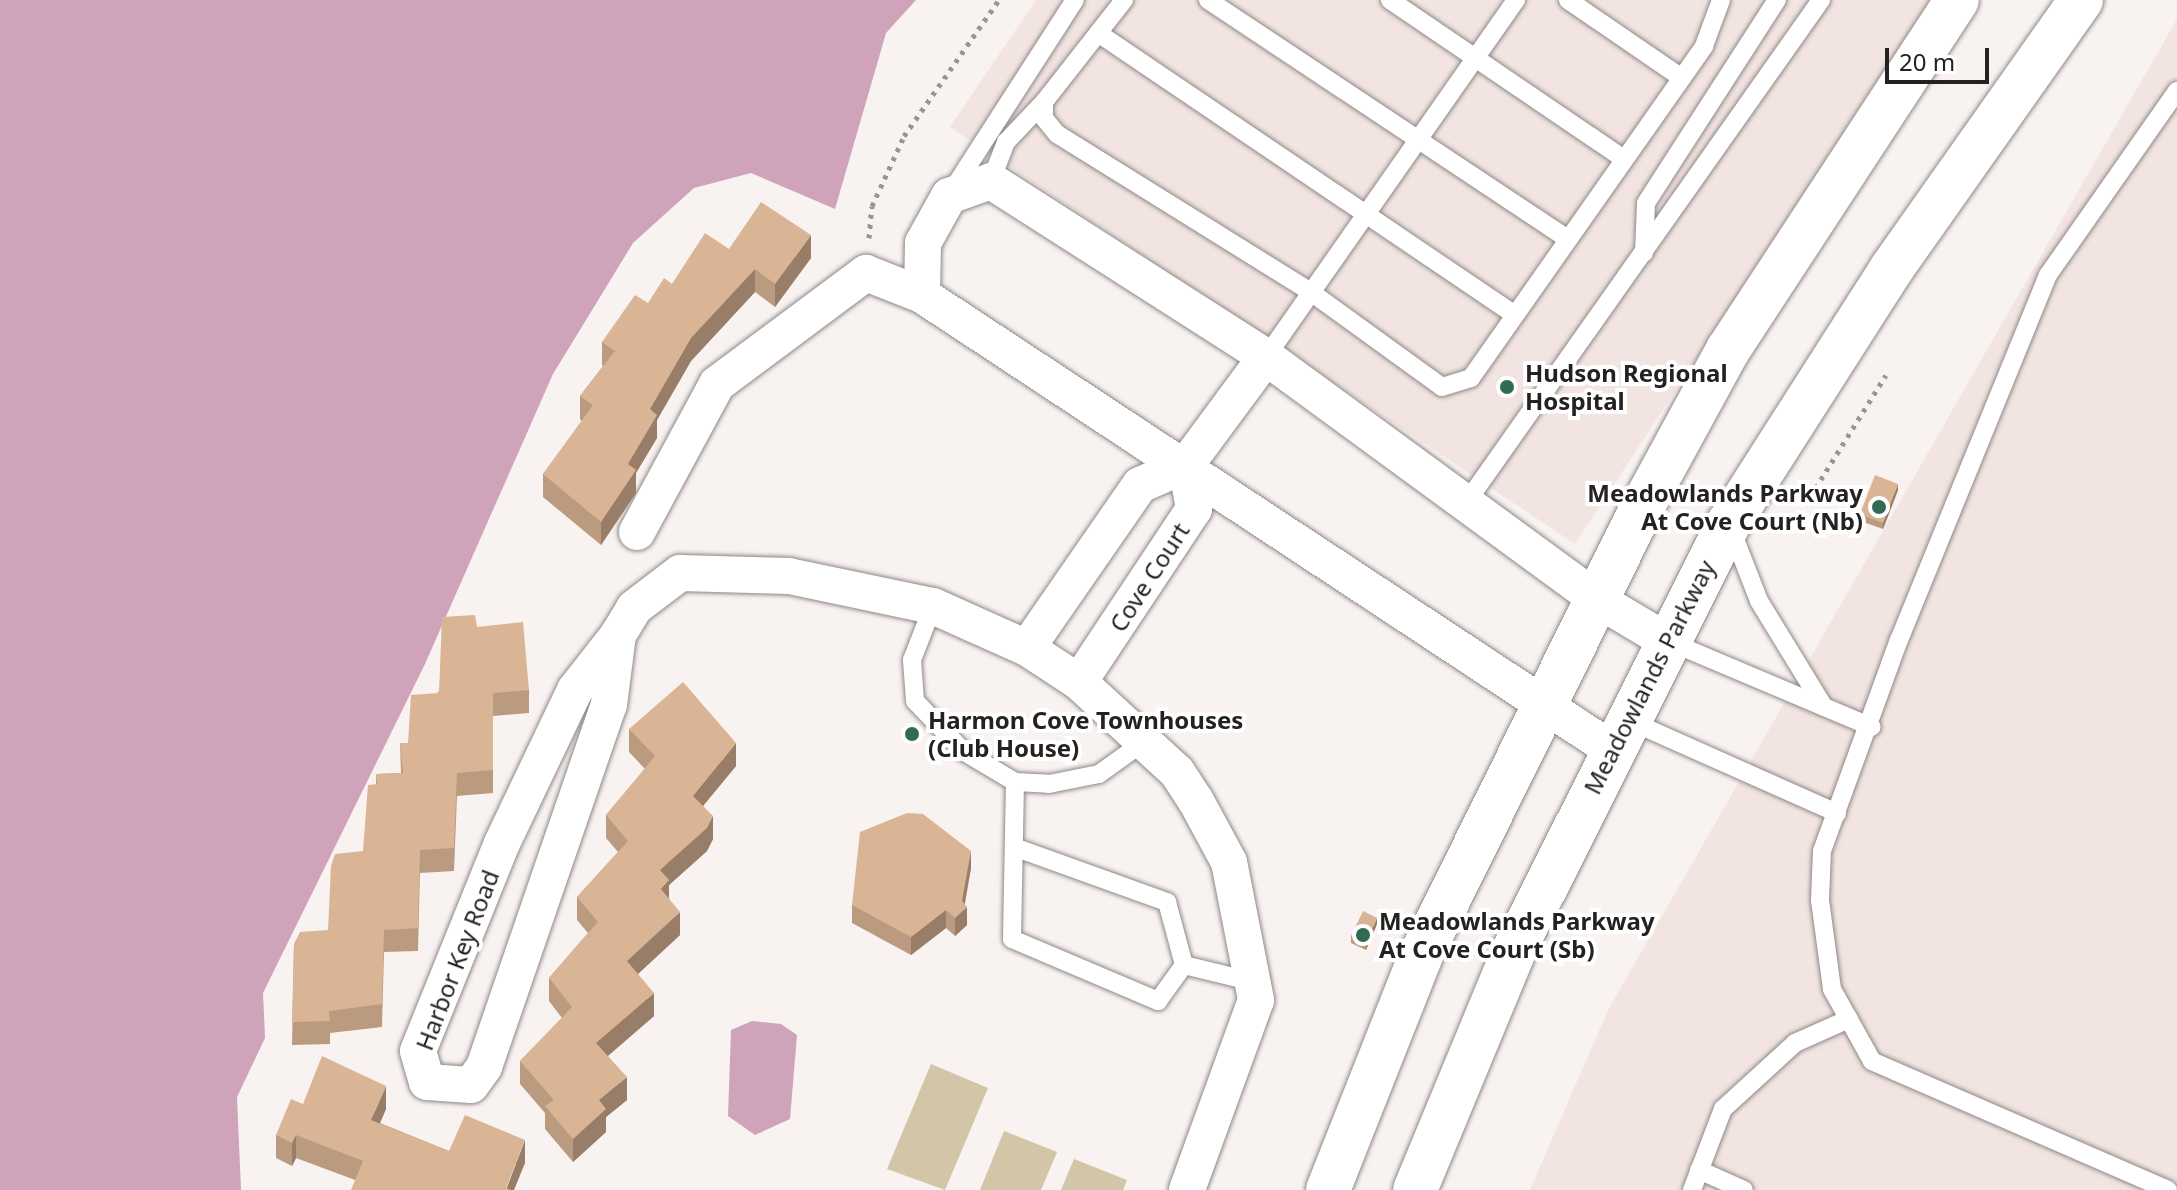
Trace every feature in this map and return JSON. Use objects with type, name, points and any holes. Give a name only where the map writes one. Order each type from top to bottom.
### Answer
[{"type":"main road","points":[[1328,1190],[1421,955],[1598,600],[1728,350],[1957,0]]},
{"type":"main road","name":"Meadowlands Parkway","points":[[1415,1190],[1515,948],[1665,640],[1729,523],[1892,268],[2081,0]]},
{"type":"street","points":[[922,295],[923,243],[949,196],[991,181],[1266,357],[1598,600],[1665,640]]},
{"type":"street","points":[[637,532],[717,384],[866,273],[922,295],[1186,465],[1546,707],[1618,734]]},
{"type":"street","points":[[1027,648],[1140,485],[1186,465],[1266,357]]},
{"type":"street","name":"Cove Court","points":[[1079,682],[1194,509],[1186,465]]},
{"type":"street","name":"Harbor Key Road","points":[[618,635],[609,705],[484,1067],[471,1085],[437,1086],[421,1073],[422,1040],[502,843],[575,690],[618,635],[644,595],[696,570],[789,576],[933,606],[1027,648],[1079,682],[1177,772],[1229,862],[1254,982]]},
{"type":"street","points":[[1187,1190],[1236,1066],[1254,982]]},
{"type":"lane","points":[[949,196],[1075,0]]},
{"type":"lane","points":[[991,181],[1006,142],[1044,102],[1124,0]]},
{"type":"lane","points":[[1208,0],[1418,136],[1568,239]]},
{"type":"lane","points":[[1390,0],[1624,159]]},
{"type":"lane","points":[[1266,357],[1308,290],[1516,0]]},
{"type":"lane","points":[[1568,0],[1682,78]]},
{"type":"lane","points":[[1044,102],[1044,118],[1057,134],[1308,290],[1442,387],[1471,378],[1704,46],[1721,0]]},
{"type":"lane","points":[[1644,253],[1646,203],[1777,0]]},
{"type":"lane","points":[[1466,503],[1821,0]]},
{"type":"lane","points":[[1098,33],[1362,215],[1515,315]]},
{"type":"lane","points":[[2168,1190],[1872,1061],[1832,989],[1820,900],[1822,851],[1872,727],[1899,640],[2048,275],[2177,91]]},
{"type":"lane","points":[[1729,523],[1759,601],[1824,707]]},
{"type":"lane","points":[[933,606],[912,660],[915,701],[963,751],[1015,782],[1049,784],[1099,774],[1145,741]]},
{"type":"lane","points":[[1665,640],[1872,727]]},
{"type":"lane","points":[[1618,734],[1837,813]]},
{"type":"lane","points":[[1015,782],[1012,939],[1158,1001],[1184,965]]},
{"type":"lane","points":[[1014,847],[1167,902],[1184,965]]},
{"type":"lane","points":[[1184,965],[1254,982]]},
{"type":"lane","points":[[1692,1190],[1723,1109],[1795,1043],[1849,1019]]},
{"type":"lane","points":[[1699,1170],[1744,1190]]},
{"type":"path","points":[[866,273],[872,206],[904,136],[999,0]]},
{"type":"path","points":[[1805,505],[1886,375]]},
{"type":"shaded area","points":[[0,0],[916,0],[886,33],[835,209],[751,173],[694,188],[633,243],[553,374],[425,664],[263,993],[265,1038],[237,1097],[241,1190],[0,1190]]},
{"type":"shaded area","name":"Hudson Regional Hospital","points":[[1036,0],[1931,0],[1575,544],[950,127]]},
{"type":"shaded area","points":[[2177,19],[2177,1190],[1530,1190],[1608,1010]]},
{"type":"shaded area","points":[[752,1021],[781,1024],[797,1035],[790,1119],[755,1135],[728,1116],[731,1030]]},
{"type":"shaded area","points":[[931,1064],[988,1088],[945,1190],[887,1169]]},
{"type":"shaded area","points":[[1004,1131],[1057,1152],[1041,1190],[980,1190]]},
{"type":"shaded area","points":[[1074,1159],[1127,1180],[1123,1190],[1061,1190]]},
{"type":"building","points":[[761,202],[811,235],[775,284],[755,269],[691,338],[650,409],[657,415],[628,464],[636,470],[601,522],[543,474],[593,405],[580,396],[615,351],[602,342],[635,295],[648,303],[664,278],[672,284],[705,233],[729,249]]},
{"type":"building","points":[[1875,475],[1898,484],[1883,523],[1860,514]]},
{"type":"building","points":[[475,615],[477,627],[523,622],[529,690],[493,693],[493,770],[457,773],[454,848],[420,850],[418,928],[384,930],[382,1004],[329,1011],[330,1021],[292,1022],[294,944],[300,932],[328,930],[331,866],[335,854],[363,851],[368,785],[377,784],[376,774],[403,773],[400,743],[408,743],[411,695],[439,693],[442,617]]},
{"type":"building","points":[[683,682],[736,743],[693,796],[713,816],[707,828],[660,870],[669,880],[661,889],[680,912],[627,961],[654,993],[596,1043],[627,1077],[599,1100],[606,1109],[573,1139],[545,1106],[554,1100],[520,1061],[572,1007],[549,978],[598,922],[577,897],[628,841],[606,815],[655,756],[629,729]]},
{"type":"building","points":[[907,813],[923,814],[971,851],[962,901],[967,907],[955,918],[946,910],[911,937],[852,905],[860,832]]},
{"type":"building","points":[[1363,911],[1377,918],[1366,943],[1351,936]]},
{"type":"building","points":[[322,1056],[386,1086],[371,1120],[449,1151],[465,1115],[525,1140],[506,1188],[511,1190],[351,1190],[363,1161],[296,1135],[292,1143],[276,1135],[291,1099],[303,1104]]},
{"type":"place","name":"Hudson Regional Hospital","points":[[1507,387]]},
{"type":"place","name":"Meadowlands Parkway At Cove Court (Nb)","points":[[1879,507]]},
{"type":"place","name":"Harmon Cove Townhouses (Club House)","points":[[912,734]]},
{"type":"place","name":"Meadowlands Parkway At Cove Court (Sb)","points":[[1363,935]]}]
